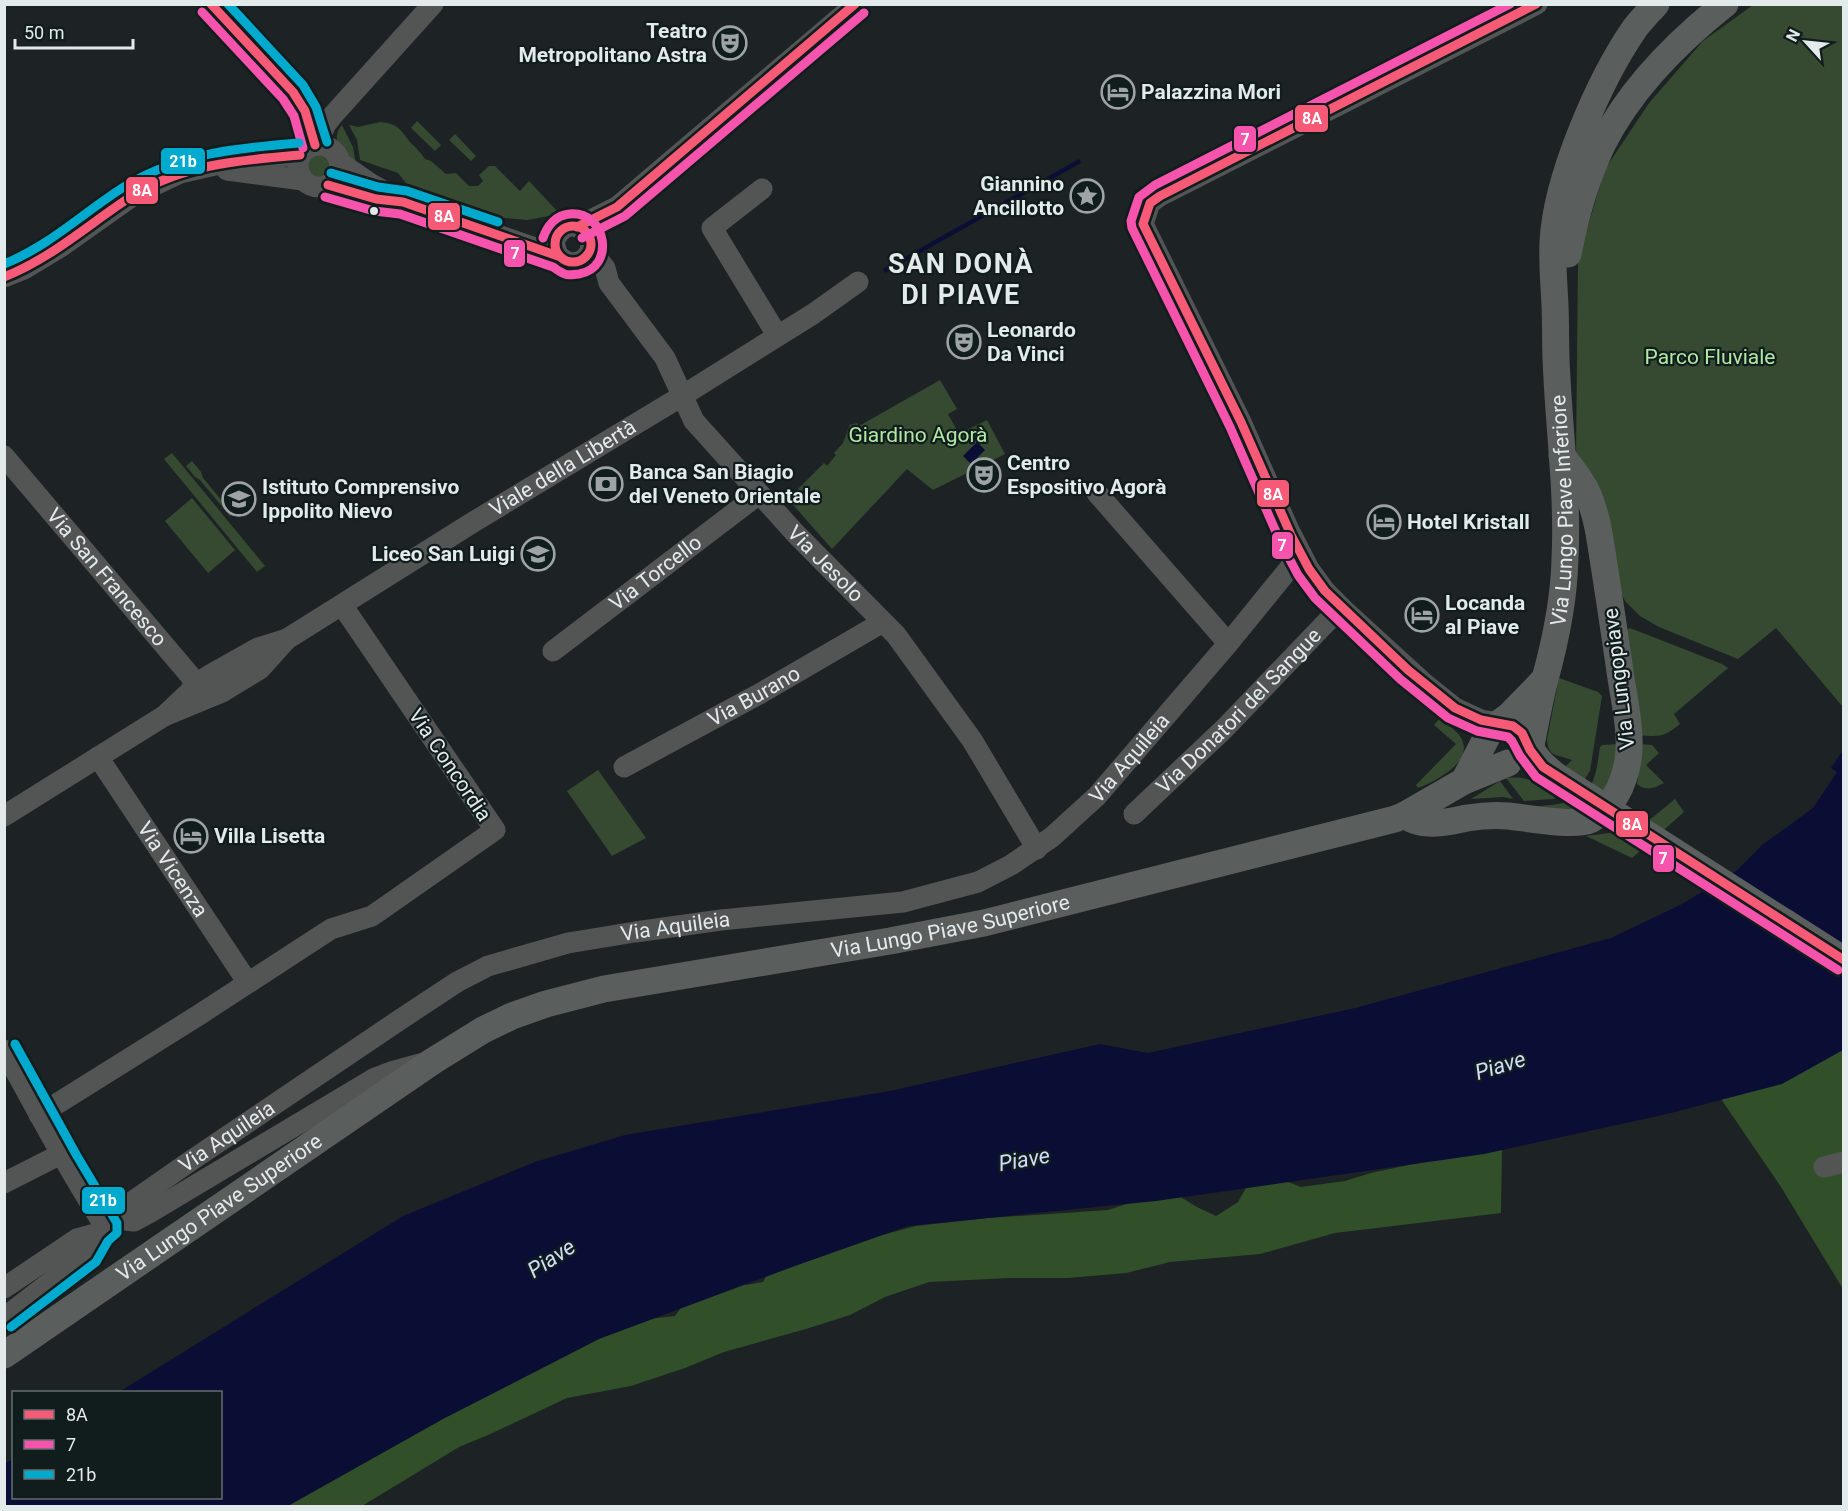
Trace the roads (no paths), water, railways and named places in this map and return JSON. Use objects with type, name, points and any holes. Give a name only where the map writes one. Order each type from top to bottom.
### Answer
[{"type":"main road","name":"Via Lungo Piave Inferiore","points":[[1536,765],[1545,679],[1558,628],[1564,578],[1565,529],[1556,374],[1553,241],[1563,185],[1588,117],[1619,54],[1637,26],[1656,4]]},
{"type":"main road","name":"Via Lungo Piave Inferiore","points":[[1555,304],[1562,290],[1580,204],[1603,145],[1620,116],[1657,67],[1677,46],[1725,4]]},
{"type":"main road","name":"Via Lungopiave","points":[[1421,814],[1504,816],[1547,822],[1589,821],[1612,802],[1621,786],[1628,759],[1628,730],[1598,526],[1595,510],[1583,483],[1562,456]]},
{"type":"main road","points":[[1464,781],[1491,729],[1545,679]]},
{"type":"main road","points":[[1500,723],[1513,726],[1522,733],[1536,765]]},
{"type":"main road","points":[[1483,745],[1493,756],[1536,765],[1844,960]]},
{"type":"main road","name":"Via Lungo Piave Superiore","points":[[4,1355],[434,1061],[483,1030],[512,1016],[604,989],[984,923],[1421,814],[1464,781],[1494,770],[1536,765]]},
{"type":"street","points":[[211,4],[293,92],[305,111],[310,149]]},
{"type":"street","points":[[303,180],[298,167],[326,124],[433,4]]},
{"type":"street","points":[[617,207],[585,259],[565,259],[554,243],[568,230],[617,207],[856,4]]},
{"type":"street","points":[[1483,745],[1455,708],[1408,670],[1324,591],[1309,569],[1143,224],[1150,203],[1160,196],[1531,6]]},
{"type":"street","points":[[4,277],[24,269],[62,246],[125,200],[153,184],[180,173],[237,160],[310,149],[332,150],[336,153],[339,162],[338,175],[334,181],[320,187],[303,180],[209,167]]},
{"type":"street","points":[[339,162],[403,202]]},
{"type":"street","points":[[328,185],[376,199],[403,202]]},
{"type":"street","points":[[762,189],[712,228],[777,335]]},
{"type":"street","name":"Via Jesolo","points":[[403,202],[565,259],[597,279],[609,282]]},
{"type":"street","points":[[494,233],[568,230],[588,233],[591,246]]},
{"type":"street","name":"Via Jesolo","points":[[591,246],[605,268],[609,282],[665,358],[694,421],[759,494],[896,635],[1045,843]]},
{"type":"street","name":"Viale della Libertà","points":[[4,816],[161,718],[195,688],[222,692],[260,669],[287,639],[475,521],[682,396],[813,314],[858,282]]},
{"type":"street","name":"Via San Francesco","points":[[4,456],[195,688]]},
{"type":"street","points":[[1097,493],[1228,643]]},
{"type":"street","name":"Via Torcello","points":[[553,651],[759,494]]},
{"type":"street","name":"Via Aquileia","points":[[108,1227],[126,1206],[189,1162],[457,982],[488,966],[568,943],[635,932],[903,902],[978,882],[1011,865],[1045,843],[1097,796],[1301,554]]},
{"type":"street","name":"Via Concordia","points":[[248,982],[331,929],[372,915],[495,830],[342,605]]},
{"type":"street","name":"Via Donatori del Sangue","points":[[1134,814],[1225,728],[1341,607]]},
{"type":"street","name":"Via Burano","points":[[624,767],[761,693],[883,622]]},
{"type":"street","points":[[1455,708],[1481,720],[1500,723]]},
{"type":"street","name":"Via Vicenza","points":[[98,757],[248,982]]},
{"type":"street","points":[[39,1115],[248,982]]},
{"type":"street","points":[[4,1050],[86,1197],[108,1227],[77,1239],[4,1288]]},
{"type":"street","name":"Via Lungo Piave Superiore","points":[[4,1318],[88,1253],[108,1227],[134,1221],[149,1213],[375,1078],[391,1071],[434,1061]]},
{"type":"street","points":[[4,1183],[61,1154]]},
{"type":"water","points":[[1079,159],[1081,163],[885,273],[883,269]]},
{"type":"water","points":[[977,442],[985,450],[971,464],[963,456]]},
{"type":"water","name":"Piave","points":[[1843,750],[1843,1050],[1782,1084],[1667,1114],[1484,1154],[1156,1201],[908,1226],[599,1339],[443,1419],[288,1506],[5,1506],[4,1464],[12,1460],[12,1499],[222,1499],[222,1391],[121,1391],[403,1216],[535,1162],[625,1135],[890,1091],[1100,1044],[1148,1053],[1355,1008],[1611,938],[1682,904],[1736,871],[1762,845],[1813,808],[1837,772],[1831,768]]},
{"type":"place","name":"Teatro Metropolitano Astra","points":[[730,43]]},
{"type":"place","name":"Palazzina Mori","points":[[1118,92]]},
{"type":"place","name":"Giannino Ancillotto","points":[[1087,196]]},
{"type":"place","name":"Leonardo Da Vinci","points":[[964,342]]},
{"type":"place","name":"Centro Espositivo Agorà","points":[[984,475]]},
{"type":"place","name":"Banca San Biagio del Veneto Orientale","points":[[606,484]]},
{"type":"place","name":"Istituto Comprensivo Ippolito Nievo","points":[[239,499]]},
{"type":"place","name":"Hotel Kristall","points":[[1384,522]]},
{"type":"place","name":"Liceo San Luigi","points":[[538,554]]},
{"type":"place","name":"Locanda al Piave","points":[[1422,615]]},
{"type":"place","name":"Villa Lisetta","points":[[191,836]]},
{"type":"district","name":"SAN DONÀ DI PIAVE","points":[[961,280]]},
{"type":"park label","name":"Parco Fluviale","points":[[1710,357]]},
{"type":"park label","name":"Giardino Agorà","points":[[918,435]]}]
